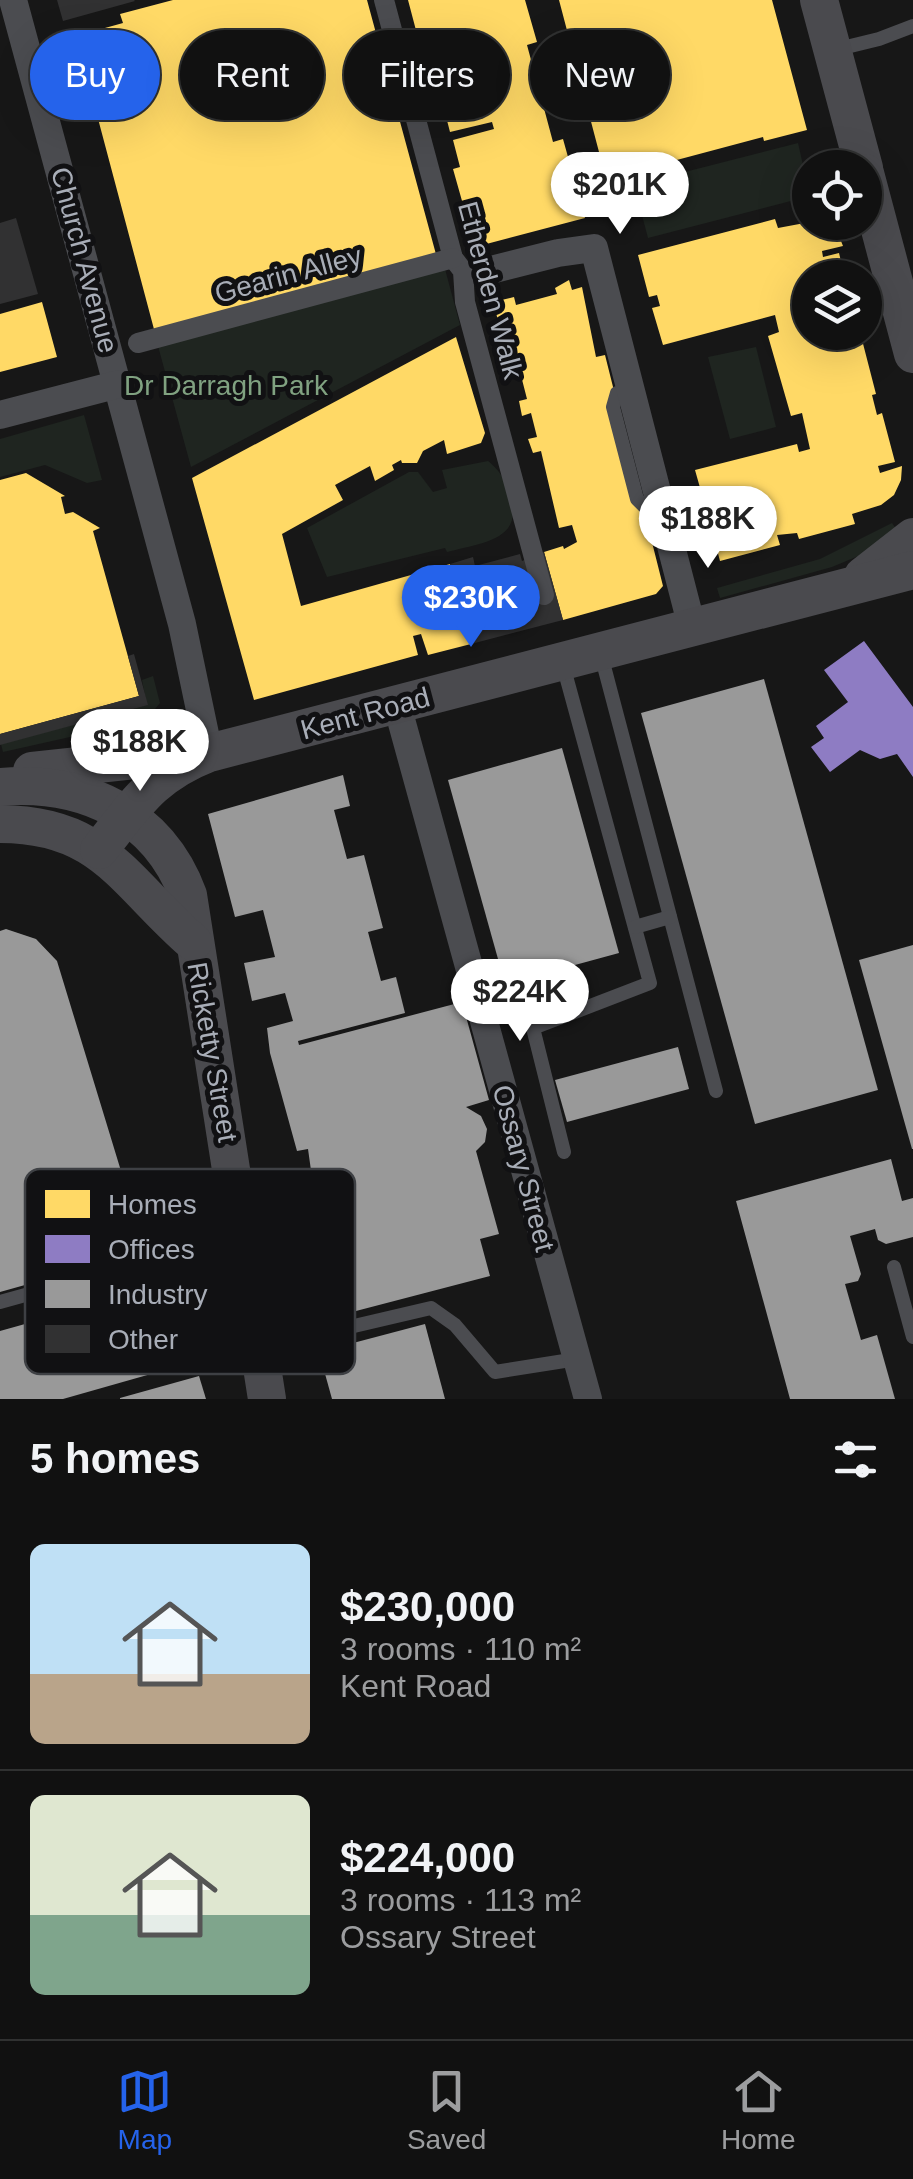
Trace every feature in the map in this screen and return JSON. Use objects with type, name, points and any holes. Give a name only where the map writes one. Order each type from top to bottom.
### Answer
[{"type":"main road","points":[[820,0],[859,150]]},
{"type":"main road","points":[[882,222],[904,285],[913,354]]},
{"type":"main road","points":[[849,587],[913,537]]},
{"type":"main road","name":"Kent Road","points":[[99,850],[161,777],[209,753],[913,570]]},
{"type":"main road","points":[[0,784],[47,768],[209,753]]},
{"type":"main road","points":[[0,784],[72,790],[126,816]]},
{"type":"main road","name":"Ricketty Street","points":[[126,816],[160,842],[188,895],[230,1169]]},
{"type":"main road","points":[[0,824],[36,824],[59,830],[99,850]]},
{"type":"main road","name":"Ricketty Street","points":[[99,850],[194,942]]},
{"type":"main road","name":"Ricketty Street","points":[[263,1374],[267,1399]]},
{"type":"street","name":"Church Avenue","points":[[13,0],[182,624],[209,753]]},
{"type":"street","name":"Etherden Walk","points":[[384,0],[453,258],[463,271],[465,302],[544,595]]},
{"type":"street","points":[[488,271],[558,252],[594,248],[692,627]]},
{"type":"street","name":"Gearin Alley","points":[[138,343],[453,258]]},
{"type":"street","points":[[0,414],[119,384]]},
{"type":"street","name":"Ossary Street","points":[[398,705],[588,1399]]},
{"type":"lane","points":[[833,50],[879,40],[913,26]]},
{"type":"lane","points":[[600,650],[716,1091]]},
{"type":"lane","points":[[562,661],[650,984],[533,1028],[564,1152]]},
{"type":"lane","points":[[635,928],[670,917]]},
{"type":"lane","points":[[894,1267],[913,1337]]},
{"type":"lane","points":[[0,1302],[25,1295]]},
{"type":"lane","points":[[355,1326],[431,1308],[456,1325],[495,1372],[577,1359]]},
{"type":"green space","points":[[798,143],[800,150],[792,150],[792,201],[648,238],[634,185]]},
{"type":"green space","name":"Dr Darragh Park","points":[[445,269],[460,325],[191,467],[158,346]]},
{"type":"green space","points":[[756,347],[776,427],[730,439],[708,357]]},
{"type":"green space","points":[[84,415],[102,480],[87,483],[45,465],[0,477],[0,439]]},
{"type":"green space","points":[[488,461],[503,479],[511,501],[513,514],[504,533],[447,552],[445,548],[327,577],[307,528],[409,472],[418,472],[433,492],[447,488],[442,470]]},
{"type":"green space","points":[[892,523],[899,533],[863,554],[832,567],[720,598],[717,588],[820,559]]},
{"type":"green space","points":[[153,676],[160,703],[146,720],[3,752],[1,744],[147,705],[142,680]]},
{"type":"green space","points":[[172,708],[175,730],[164,743],[107,752],[101,742],[100,738],[154,729],[163,724]]},
{"type":"building: Homes","points":[[173,0],[367,0],[375,30],[344,30],[344,120],[400,120],[437,258],[155,333],[98,120],[160,120],[160,30],[98,30],[123,23],[120,14]]},
{"type":"building: Homes","points":[[408,0],[525,0],[534,30],[530,30],[527,45],[530,120],[547,120],[553,142],[563,139],[585,218],[475,247],[453,169],[460,167],[453,140],[494,129],[492,122],[450,132],[447,120],[510,120],[510,30],[416,30]]},
{"type":"building: Homes","points":[[559,0],[772,0],[807,130],[764,141],[763,137],[643,169],[641,162],[604,171],[591,120],[670,120],[670,30],[567,30]]},
{"type":"building: Homes","points":[[775,219],[778,228],[792,225],[792,240],[841,241],[843,246],[822,251],[823,257],[839,253],[841,260],[792,260],[792,350],[865,350],[877,415],[882,413],[895,462],[878,466],[880,473],[902,466],[894,495],[881,505],[852,514],[855,524],[799,539],[797,533],[777,535],[780,545],[720,561],[709,519],[717,517],[714,507],[706,509],[695,470],[797,444],[799,452],[810,449],[802,413],[791,416],[768,336],[779,332],[775,315],[663,345],[652,308],[660,306],[657,295],[649,297],[638,255]]},
{"type":"building: Homes","points":[[569,280],[572,290],[582,287],[596,357],[605,355],[663,586],[656,594],[563,620],[544,552],[577,542],[572,525],[559,528],[541,451],[533,453],[528,439],[537,437],[531,413],[522,416],[519,401],[527,399],[516,356],[507,359],[505,344],[512,342],[506,322],[499,324],[493,302],[514,297],[516,305],[557,294],[555,288]]},
{"type":"building: Homes","points":[[42,302],[57,357],[0,372],[0,314]]},
{"type":"building: Homes","points":[[456,337],[485,433],[481,443],[447,454],[444,440],[423,451],[417,463],[401,460],[392,465],[394,470],[375,481],[370,466],[335,485],[343,500],[282,534],[301,606],[450,564],[471,644],[428,655],[421,634],[413,636],[418,655],[254,700],[192,478]]},
{"type":"building: Homes","points":[[26,473],[65,496],[61,497],[65,514],[73,512],[100,528],[93,531],[139,696],[0,734],[0,480]]},
{"type":"building: Offices","points":[[864,641],[913,707],[913,777],[897,754],[880,759],[860,750],[830,772],[811,747],[824,738],[816,726],[848,702],[824,670]]},
{"type":"building: Industry","points":[[764,679],[878,1090],[755,1124],[641,713]]},
{"type":"building: Industry","points":[[562,748],[619,953],[505,984],[448,780]]},
{"type":"building: Industry","points":[[343,775],[350,806],[334,810],[347,859],[364,855],[383,928],[368,932],[381,981],[396,977],[405,1013],[298,1041],[299,1045],[462,1002],[489,1100],[466,1107],[481,1116],[487,1129],[485,1142],[476,1151],[499,1234],[480,1239],[490,1276],[355,1311],[355,1169],[311,1169],[308,1149],[297,1151],[270,1053],[267,1028],[293,1021],[285,993],[252,1001],[244,963],[275,957],[263,910],[235,917],[208,814]]},
{"type":"building: Industry","points":[[6,929],[36,939],[57,961],[120,1169],[25,1169],[25,1285],[0,1292],[0,931]]},
{"type":"building: Industry","points":[[913,945],[913,1149],[912,1149],[859,960]]},
{"type":"building: Industry","points":[[678,1047],[689,1089],[567,1122],[555,1080]]},
{"type":"building: Industry","points":[[891,1159],[902,1201],[913,1198],[913,1237],[886,1244],[878,1240],[875,1229],[850,1236],[861,1274],[858,1281],[845,1284],[861,1340],[877,1335],[895,1399],[790,1399],[736,1201]]},
{"type":"building: Industry","points":[[25,1324],[25,1374],[151,1374],[63,1399],[0,1399],[0,1331]]},
{"type":"building: Industry","points":[[425,1324],[445,1399],[332,1399],[325,1374],[355,1374],[355,1342]]},
{"type":"building: Industry","points":[[199,1376],[206,1399],[120,1399],[120,1398]]},
{"type":"building: Other","points":[[57,0],[134,0],[135,1],[63,21]]},
{"type":"building: Other","points":[[16,218],[38,294],[0,304],[0,223]]},
{"type":"building: Other","points":[[544,552],[563,620],[471,644],[450,564],[473,557],[475,566],[520,554],[522,561]]},
{"type":"building: Other","points":[[134,654],[148,705],[0,745],[0,734],[139,696],[128,656]]}]
